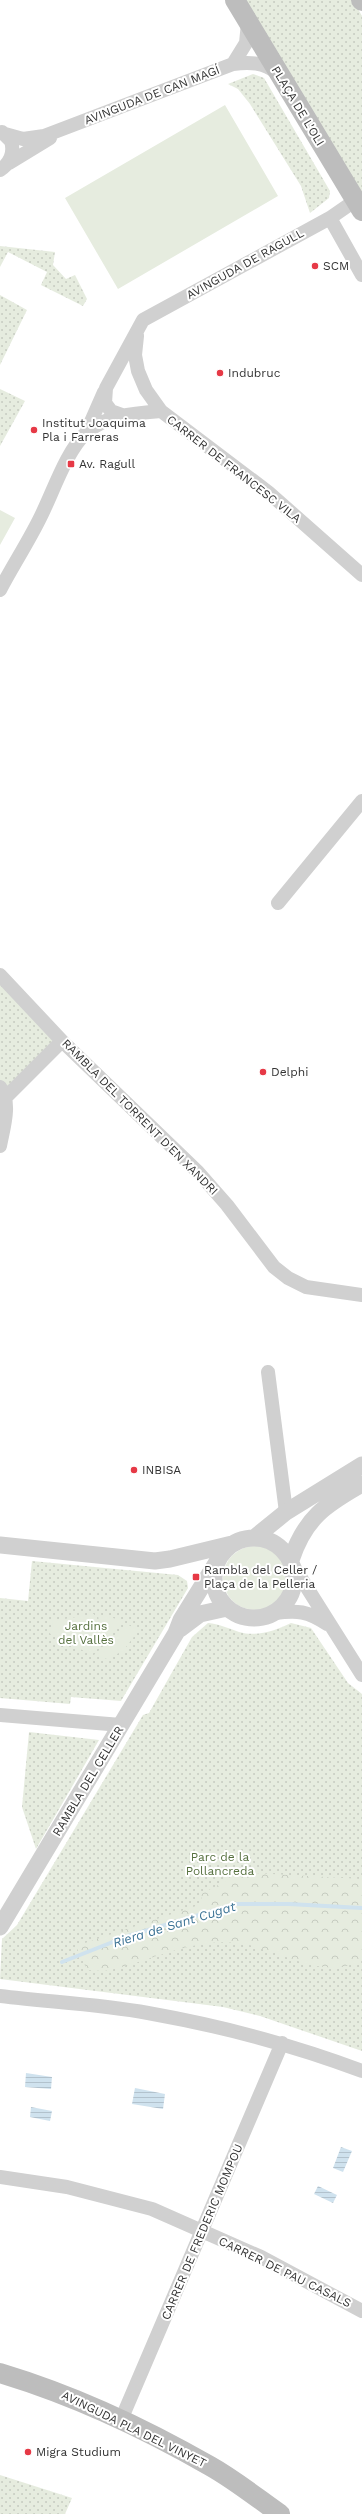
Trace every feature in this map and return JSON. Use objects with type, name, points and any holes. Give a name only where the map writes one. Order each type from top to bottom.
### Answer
[{"type":"main road","name":"PLAÇA DE L'OLI","points":[[235,0],[359,205]]},
{"type":"main road","name":"AVINGUDA PLA DEL VINYET","points":[[0,2373],[54,2391],[121,2420],[212,2467],[280,2514]]},
{"type":"street","name":"AVINGUDA DE CAN MAGÍ","points":[[233,64],[246,43],[248,23]]},
{"type":"street","name":"AVINGUDA DE CAN MAGÍ","points":[[2,132],[23,139],[44,136],[233,64],[257,63],[267,66],[279,74]]},
{"type":"street","name":"AVINGUDA DE CAN MAGÍ","points":[[5,166],[71,125]]},
{"type":"street","points":[[2,132],[12,146],[5,166]]},
{"type":"street","name":"AVINGUDA DE RAGULL","points":[[138,330],[143,320],[330,218],[359,205]]},
{"type":"street","points":[[330,218],[362,275]]},
{"type":"street","points":[[138,330],[135,354],[138,372],[146,390],[131,414],[111,411],[105,403],[106,388],[138,330]]},
{"type":"street","points":[[113,375],[128,369],[138,372]]},
{"type":"street","name":"CARRER DE FRANCESC VILA","points":[[1,588],[41,516],[66,462],[86,433],[106,388]]},
{"type":"street","name":"CARRER DE FRANCESC VILA","points":[[146,390],[161,412],[268,492],[362,575]]},
{"type":"street","name":"CARRER DE FRANCESC VILA","points":[[86,433],[108,420],[131,414],[161,412]]},
{"type":"street","points":[[278,904],[362,801]]},
{"type":"street","name":"RAMBLA DEL TORRENT D'EN XANDRI","points":[[0,975],[62,1041],[198,1172],[227,1205],[274,1267],[288,1278],[306,1287],[362,1295]]},
{"type":"street","points":[[0,1146],[2,1091],[62,1041]]},
{"type":"street","points":[[268,1372],[286,1512]]},
{"type":"street","points":[[0,1545],[154,1560],[170,1559],[254,1538],[286,1512],[362,1465]]},
{"type":"street","points":[[275,1613],[285,1604],[292,1593],[295,1580],[292,1564],[304,1529],[312,1519],[362,1484]]},
{"type":"street","points":[[254,1538],[271,1541],[279,1546],[362,1675]]},
{"type":"street","points":[[233,1544],[223,1552],[217,1562],[214,1574],[215,1586],[219,1598],[227,1608],[238,1615],[250,1618],[263,1618],[275,1613],[290,1611],[312,1614],[331,1628]]},
{"type":"street","name":"RAMBLA DEL CELLER","points":[[0,1927],[176,1633],[181,1620],[217,1562]]},
{"type":"street","name":"RAMBLA DEL CELLER","points":[[176,1633],[185,1623],[200,1614],[227,1608]]},
{"type":"street","points":[[0,1715],[121,1725]]},
{"type":"street","points":[[0,1996],[147,2013],[230,2030],[282,2043],[362,2071]]},
{"type":"street","name":"CARRER DE FREDERIC MOMPOU","points":[[121,2420],[282,2043]]},
{"type":"street","name":"CARRER DE PAU CASALS","points":[[0,2177],[66,2187],[152,2209],[261,2257],[362,2312]]},
{"type":"green space","points":[[243,0],[353,0],[362,16],[362,198]]},
{"type":"green space","points":[[253,74],[264,78],[330,191],[329,198],[310,213],[301,186],[250,104],[238,89],[228,84]]},
{"type":"green space","points":[[225,105],[278,196],[118,289],[65,198]]},
{"type":"green space","points":[[0,246],[55,252],[53,265],[66,279],[75,275],[87,299],[83,306],[41,285],[47,272],[8,252],[0,267]]},
{"type":"green space","points":[[0,295],[27,310],[0,365]]},
{"type":"green space","points":[[0,389],[25,401],[0,446]]},
{"type":"green space","points":[[0,510],[15,518],[0,545]]},
{"type":"green space","points":[[0,975],[62,1041],[6,1097],[0,1087]]},
{"type":"green space","points":[[249,1546],[261,1546],[278,1555],[285,1566],[287,1578],[285,1590],[278,1601],[261,1610],[249,1610],[237,1605],[228,1596],[223,1584],[223,1572],[228,1560],[237,1551]]},
{"type":"green space","name":"Jardins del Vallès","points":[[32,1561],[178,1575],[187,1581],[188,1588],[121,1701],[71,1697],[70,1704],[0,1698],[0,1598],[28,1601]]},
{"type":"green space","points":[[94,1614],[98,1648],[90,1654],[50,1634],[53,1621]]},
{"type":"green space","points":[[98,1614],[124,1621],[101,1646]]},
{"type":"green space","name":"Parc de la Pollancreda","points":[[208,1623],[220,1625],[239,1632],[252,1634],[272,1631],[291,1623],[311,1628],[348,1683],[362,1694],[362,2051],[260,2016],[223,2007],[0,1979],[2,1939],[17,1925],[143,1715],[149,1713],[192,1637]]},
{"type":"green space","points":[[126,1624],[139,1630],[123,1651],[107,1659],[94,1655]]},
{"type":"green space","points":[[29,1732],[99,1740],[36,1849],[22,1807]]},
{"type":"green space","points":[[237,1872],[362,1879],[362,1960],[348,1965],[334,1967],[320,1966],[291,1959],[249,1945],[231,1942],[197,1945],[104,1971],[87,1970],[76,1946],[202,1904],[201,1894],[224,1882]]},
{"type":"green space","points":[[0,2475],[72,2498],[65,2514],[0,2514]]},
{"type":"water","points":[[26,2073],[52,2077],[51,2089],[25,2087]]},
{"type":"water","points":[[135,2088],[165,2094],[163,2109],[132,2104]]},
{"type":"water","points":[[31,2107],[52,2111],[50,2121],[30,2117]]},
{"type":"water","points":[[341,2147],[352,2151],[343,2172],[333,2168]]},
{"type":"water","points":[[318,2186],[337,2195],[333,2203],[314,2194]]},
{"type":"waterway","name":"Riera de Sant Cugat","points":[[62,1962],[128,1936],[236,1904],[289,1904],[362,1908]]},
{"type":"place","name":"SCM","points":[[315,266]]},
{"type":"place","name":"Indubruc","points":[[220,373]]},
{"type":"place","name":"Institut Joaquima Pla i Farreras","points":[[34,430]]},
{"type":"place","name":"Av. Ragull","points":[[71,464]]},
{"type":"place","name":"Delphi","points":[[263,1072]]},
{"type":"place","name":"INBISA","points":[[134,1470]]},
{"type":"place","name":"Rambla del Celler / Plaça de la Pelleria","points":[[196,1577]]},
{"type":"place","name":"Migra Studium","points":[[28,2452]]}]
